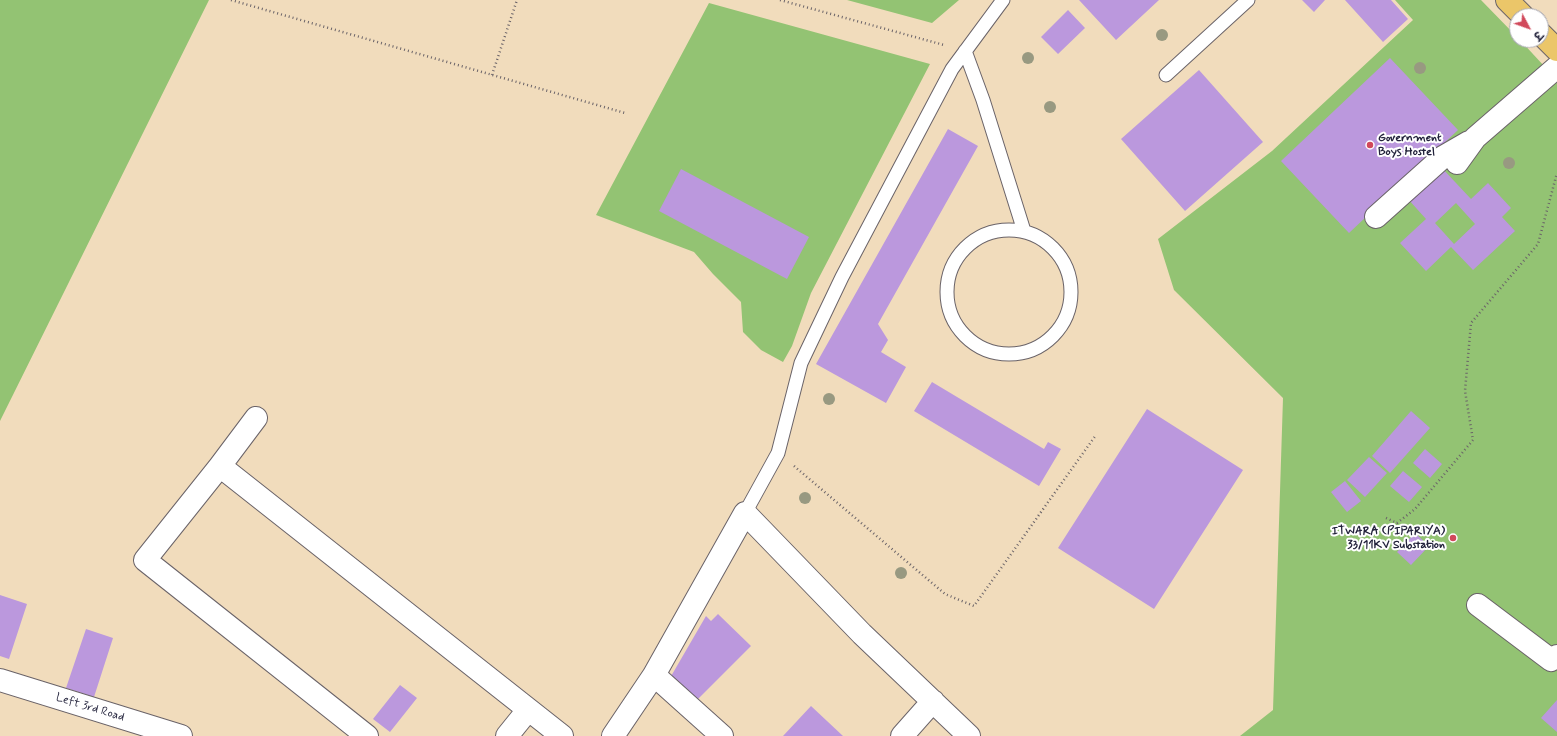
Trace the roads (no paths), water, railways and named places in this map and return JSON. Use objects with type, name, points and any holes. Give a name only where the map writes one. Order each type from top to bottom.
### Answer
[{"type":"main road","points":[[1507,0],[1515,8]]},
{"type":"main road","points":[[1549,42],[1557,50]]},
{"type":"street","points":[[1376,218],[1443,157],[1475,138],[1557,67]]},
{"type":"street","points":[[1457,163],[1475,138]]},
{"type":"street","points":[[256,418],[145,560],[367,736]]},
{"type":"street","points":[[220,466],[562,736]]},
{"type":"street","points":[[613,736],[654,675],[745,513],[857,628],[970,736]]},
{"type":"street","points":[[1478,605],[1551,660],[1557,656]]},
{"type":"street","points":[[654,675],[722,736]]},
{"type":"street","name":"Left 3rd Road","points":[[2,686],[181,736]]},
{"type":"street","points":[[902,736],[933,701]]},
{"type":"street","points":[[507,736],[528,710]]},
{"type":"lane","points":[[745,513],[778,453],[801,363],[842,277],[952,69],[1003,0]]},
{"type":"lane","points":[[1166,75],[1248,0]]},
{"type":"lane","points":[[965,51],[983,100],[1024,231],[1046,241],[1060,255],[1069,273],[1072,292],[1069,312],[1058,331],[1042,345],[1022,354],[1001,354],[980,348],[963,335],[951,317],[946,296],[948,275],[958,256],[972,242],[989,232],[1009,229],[1024,231]]},
{"type":"place","name":"Government Boys Hostel","points":[[1370,145]]},
{"type":"place","name":"ITWARA (PIPARIYA) 33/11KV Substation","points":[[1453,538]]}]
